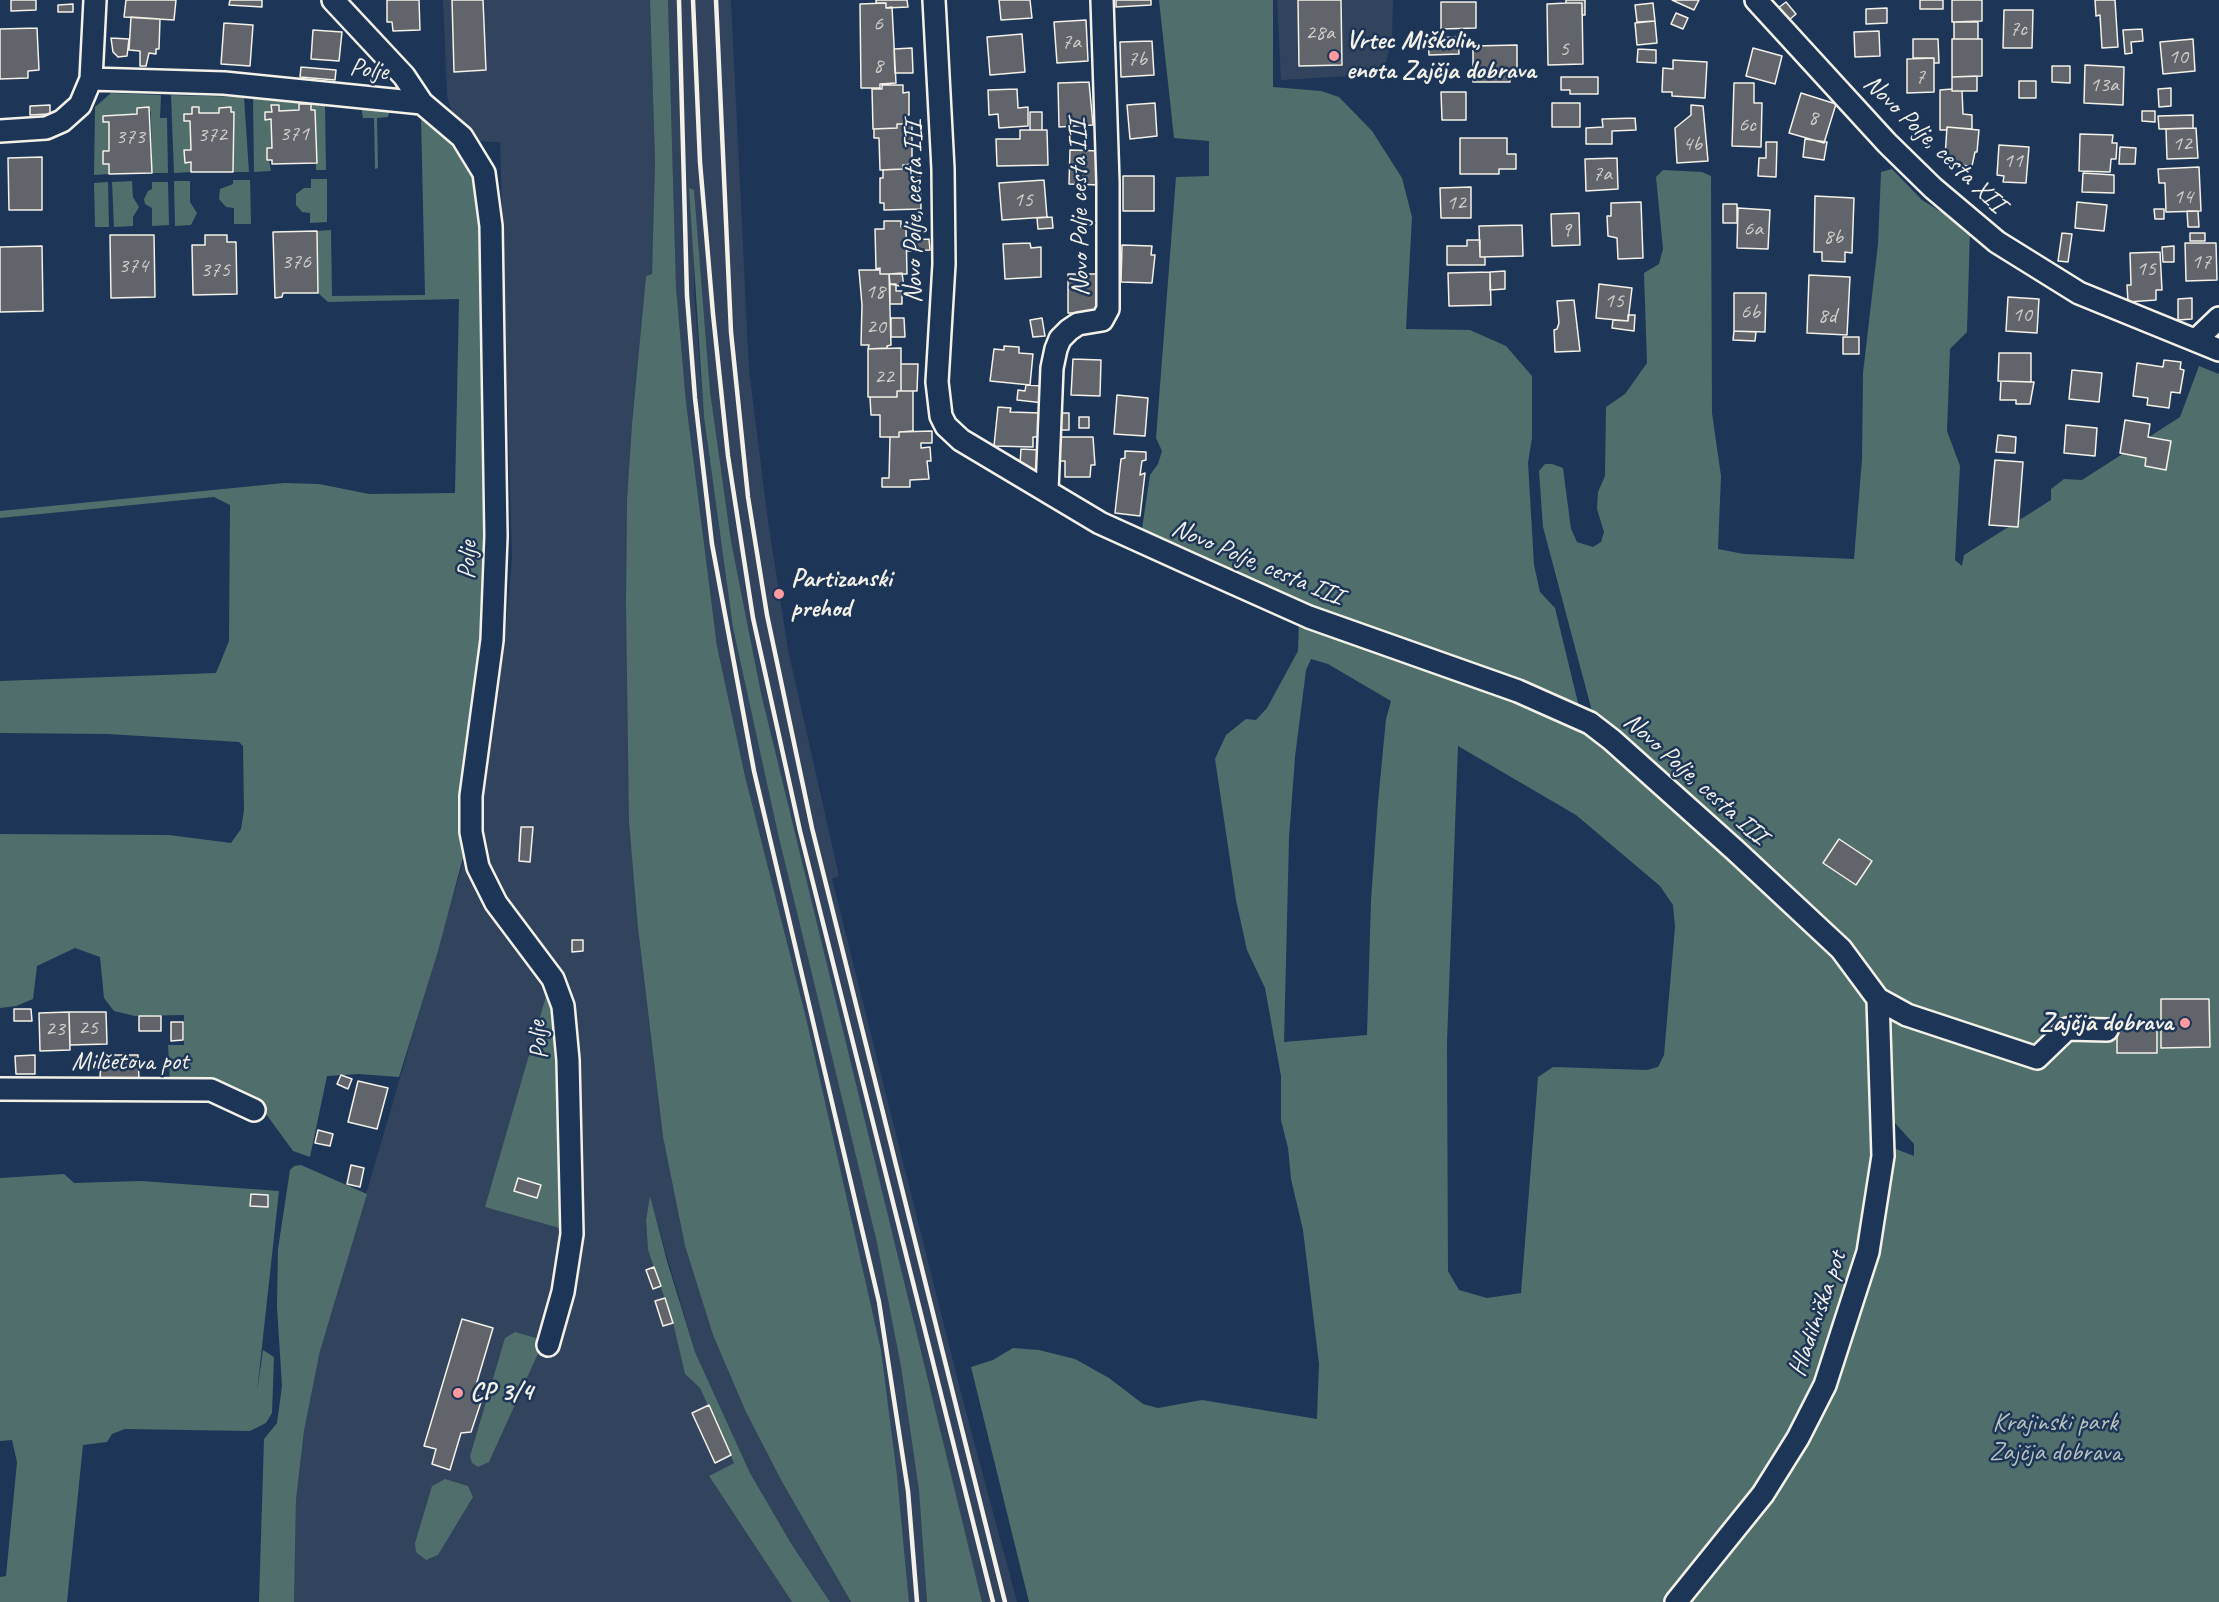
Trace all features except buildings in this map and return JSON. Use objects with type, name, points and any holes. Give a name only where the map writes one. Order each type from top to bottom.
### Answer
[{"type":"street","points":[[0,131],[37,130],[62,121],[80,105],[91,79],[95,0]]},
{"type":"street","points":[[333,0],[404,76],[422,103]]},
{"type":"street","name":"Novo Polje, cesta III","points":[[934,0],[943,169],[944,264],[937,382],[941,416],[946,426],[961,440],[1100,523],[1309,617],[1518,691],[1590,723],[1736,851],[1841,949],[1878,999]]},
{"type":"street","name":"Novo Polje cesta III","points":[[1047,490],[1052,369],[1056,350],[1069,330],[1078,324],[1102,320],[1108,309],[1108,182],[1102,0]]},
{"type":"street","name":"Novo Polje, cesta XII","points":[[1756,0],[1781,24],[1887,143],[1933,188],[1997,242],[2079,293],[2219,350]]},
{"type":"street","name":"Polje","points":[[91,79],[224,83],[422,103],[462,137],[484,173],[491,226],[496,536],[492,640],[471,796],[471,832],[478,867],[496,903],[553,979],[563,1006],[568,1060],[572,1234],[563,1292],[548,1345]]},
{"type":"street","points":[[2196,340],[2219,318]]},
{"type":"street","points":[[1878,999],[1907,1014],[2037,1058],[2067,1029],[2107,1030]]},
{"type":"street","name":"Hladilniška pot","points":[[1676,1602],[1762,1494],[1798,1438],[1825,1385],[1868,1252],[1883,1155],[1878,999]]},
{"type":"street","name":"Milčetova pot","points":[[0,1089],[211,1090],[254,1110]]},
{"type":"shaded area","points":[[443,0],[650,0],[655,161],[652,275],[646,276],[632,424],[627,499],[626,603],[638,928],[663,1137],[685,1246],[713,1335],[745,1410],[781,1480],[851,1602],[830,1602],[792,1545],[750,1473],[695,1352],[650,1198],[646,1220],[648,1250],[673,1323],[685,1374],[700,1388],[734,1463],[709,1476],[792,1602],[294,1602],[296,1500],[304,1431],[320,1351],[480,805],[504,647],[512,558],[500,142],[475,141],[452,113],[447,96]]},
{"type":"shaded area","points":[[668,0],[731,0],[749,370],[768,521],[788,650],[839,876],[832,879],[961,1393],[1017,1602],[982,1602],[761,693],[731,541],[710,391],[694,190],[694,292],[704,417],[733,628],[778,834],[877,1243],[901,1367],[919,1491],[927,1602],[909,1602],[897,1475],[881,1350],[807,1022],[745,776],[717,646],[686,402],[676,287]]},
{"type":"shaded area","name":"Vrtec Miškolin, enota Zajčja dobrava","points":[[1277,0],[1393,0],[1392,38],[1383,74],[1281,80]]},
{"type":"green space","points":[[650,0],[668,0],[676,287],[686,402],[717,646],[745,776],[807,1022],[881,1350],[897,1475],[909,1602],[851,1602],[781,1480],[745,1410],[713,1335],[685,1246],[663,1137],[638,928],[629,821],[626,603],[627,499],[632,424],[646,276],[652,274],[655,161]]},
{"type":"green space","points":[[1159,0],[1273,0],[1273,87],[1321,91],[1339,97],[1372,131],[1402,178],[1412,217],[1406,329],[1470,330],[1506,346],[1532,376],[1532,438],[1528,463],[1534,565],[1540,592],[1555,608],[1579,707],[1462,666],[1299,602],[1142,529],[1150,475],[1158,464],[1162,451],[1156,438],[1176,177],[1209,176],[1209,141],[1174,138]]},
{"type":"green space","points":[[111,93],[161,95],[160,118],[167,118],[168,173],[152,173],[149,107],[137,108],[137,114],[103,116],[103,122],[109,122],[109,151],[103,151],[109,164],[109,174],[94,175],[95,107]]},
{"type":"green space","points":[[171,95],[244,97],[249,172],[233,172],[234,113],[231,112],[231,107],[219,108],[219,113],[199,113],[198,107],[192,107],[191,150],[184,150],[185,162],[191,162],[191,172],[174,173]]},
{"type":"green space","points":[[253,98],[325,104],[326,170],[316,170],[315,110],[311,110],[311,104],[299,110],[279,111],[279,105],[271,106],[272,112],[265,119],[271,119],[272,148],[267,149],[271,171],[254,172]]},
{"type":"green space","points":[[361,107],[390,109],[388,117],[377,118],[378,168],[375,169],[374,118],[363,118]]},
{"type":"green space","points":[[421,110],[470,160],[482,201],[487,583],[461,808],[464,854],[438,951],[399,1077],[359,1074],[327,1076],[310,1157],[293,1151],[266,1114],[243,1093],[220,1083],[170,1083],[168,1045],[184,1045],[184,1015],[135,1016],[114,1011],[104,998],[100,957],[75,948],[37,966],[33,999],[16,1006],[0,1008],[0,834],[169,835],[231,843],[241,829],[244,810],[243,746],[239,742],[108,734],[0,733],[0,681],[216,673],[229,641],[230,505],[214,497],[0,518],[0,511],[284,483],[319,484],[369,494],[455,493],[459,299],[328,302],[318,293],[317,231],[331,230],[332,296],[425,295],[421,117],[407,114],[409,111]]},
{"type":"green space","name":"Krajinski park Zajčja dobrava","points":[[1892,169],[1922,200],[1970,230],[1967,332],[1950,349],[1947,431],[1960,466],[1955,560],[1962,566],[1964,555],[2051,500],[2051,489],[2064,479],[2082,480],[2180,417],[2199,366],[2219,374],[2219,1602],[1687,1602],[1732,1550],[1788,1476],[1820,1414],[1889,1153],[1896,1149],[1914,1156],[1914,1144],[1895,1123],[1891,1112],[1883,1022],[1891,1017],[1921,1026],[1923,1007],[1904,1001],[1875,982],[1593,715],[1543,527],[1539,471],[1545,464],[1563,468],[1571,529],[1577,542],[1593,547],[1601,542],[1604,532],[1597,509],[1598,492],[1605,476],[1606,407],[1625,394],[1647,363],[1644,273],[1659,264],[1663,249],[1656,177],[1663,170],[1702,172],[1711,176],[1712,413],[1721,476],[1718,549],[1744,554],[1854,559],[1862,459],[1863,373],[1878,244],[1881,172]]},
{"type":"green space","points":[[311,179],[327,179],[327,222],[310,223],[310,213],[302,212],[296,205],[296,194],[304,188],[311,188]]},
{"type":"green space","points":[[233,180],[250,180],[251,224],[234,224],[234,208],[226,207],[219,199],[220,189],[233,184]]},
{"type":"green space","points":[[132,181],[133,197],[139,207],[133,217],[133,226],[114,227],[112,182]]},
{"type":"green space","points":[[174,181],[190,181],[190,202],[197,213],[191,225],[175,226]]},
{"type":"green space","points":[[108,182],[109,227],[95,227],[94,183]]},
{"type":"green space","points":[[152,182],[168,182],[169,225],[152,226],[152,208],[145,204],[144,199],[148,191],[152,189]]},
{"type":"green space","points":[[689,188],[694,190],[710,391],[731,541],[761,693],[982,1602],[927,1602],[919,1491],[901,1367],[877,1243],[778,834],[733,628],[704,417]]},
{"type":"green space","points":[[1299,620],[1507,698],[1596,737],[1836,956],[1853,979],[1866,1004],[1873,1125],[1872,1156],[1865,1218],[1852,1275],[1832,1340],[1807,1404],[1785,1449],[1666,1602],[1029,1602],[971,1367],[993,1360],[1013,1348],[1039,1350],[1075,1359],[1109,1378],[1143,1404],[1158,1408],[1202,1400],[1317,1419],[1319,1364],[1303,1230],[1281,1120],[1281,1076],[1265,988],[1247,950],[1236,900],[1215,759],[1226,735],[1246,719],[1256,720],[1267,708],[1298,651]],"holes":[[[1311,659],[1328,664],[1391,701],[1386,719],[1378,802],[1371,900],[1367,1035],[1284,1042],[1289,838],[1295,757],[1306,670]],[[1458,746],[1576,815],[1660,886],[1673,905],[1675,927],[1664,1055],[1658,1067],[1647,1070],[1553,1067],[1538,1077],[1521,1293],[1487,1298],[1459,1290],[1448,1271],[1447,1043]]]},
{"type":"green space","points":[[549,986],[557,1014],[563,1229],[485,1207]]},
{"type":"green space","points":[[301,1165],[367,1194],[320,1351],[304,1431],[296,1500],[294,1602],[259,1602],[264,1439],[277,1423],[282,1386],[277,1307],[278,1249],[290,1170],[294,1166]]},
{"type":"green space","points":[[64,1174],[74,1183],[141,1181],[279,1191],[257,1392],[263,1350],[274,1357],[272,1413],[266,1423],[250,1431],[125,1429],[112,1434],[107,1442],[83,1445],[67,1602],[0,1602],[0,1577],[6,1576],[17,1462],[12,1440],[0,1441],[0,1178]]},
{"type":"green space","points":[[650,1196],[695,1352],[750,1473],[792,1545],[830,1602],[792,1602],[709,1476],[734,1463],[700,1388],[685,1374],[673,1323],[648,1250],[646,1220]]},
{"type":"green space","points":[[515,1332],[536,1338],[540,1349],[489,1462],[478,1467],[472,1463],[470,1456],[505,1338]]},
{"type":"green space","points":[[445,1479],[468,1486],[473,1497],[438,1555],[426,1560],[416,1552],[415,1543],[432,1486]]},
{"type":"railway","points":[[679,0],[687,296],[695,398],[712,544],[754,771],[879,1302],[908,1491],[917,1602]]},
{"type":"railway","points":[[693,0],[700,162],[713,314],[728,456],[753,618],[800,831],[993,1602]]},
{"type":"railway","points":[[716,0],[731,332],[748,497],[767,615],[812,828],[1005,1602]]},
{"type":"place","name":"Vrtec Miškolin, enota Zajčja dobrava","points":[[1334,56]]},
{"type":"place","name":"Partizanski prehod","points":[[779,594]]},
{"type":"place","name":"Zajčja dobrava","points":[[2185,1023]]},
{"type":"place","name":"CP 3/4","points":[[458,1393]]}]
